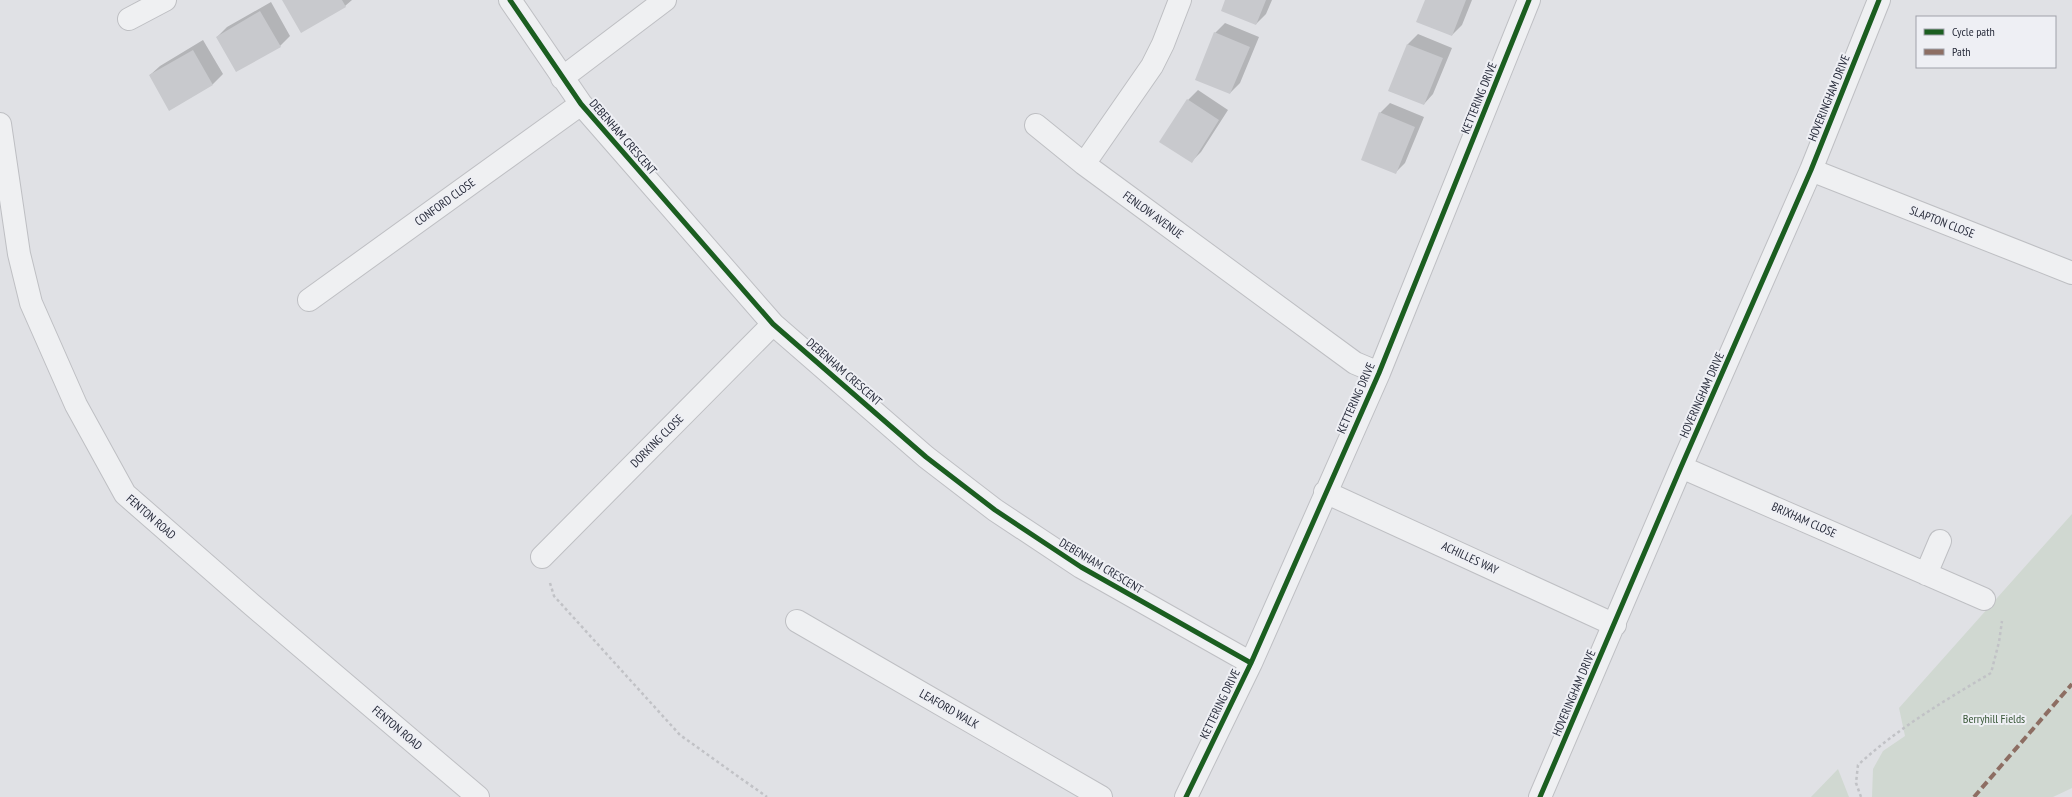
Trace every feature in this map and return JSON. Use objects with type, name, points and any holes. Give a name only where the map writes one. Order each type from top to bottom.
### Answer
[{"type":"street","points":[[129,19],[165,0]]},
{"type":"street","name":"DEBENHAM CRESCENT","points":[[510,0],[581,104],[773,324],[926,457],[995,510],[1081,567],[1251,663]]},
{"type":"street","points":[[562,78],[665,0]]},
{"type":"street","points":[[1084,164],[1152,66],[1163,44],[1180,0]]},
{"type":"street","name":"KETTERING DRIVE","points":[[1186,797],[1251,663],[1325,492],[1379,373],[1529,0]]},
{"type":"street","name":"HOVERINGHAM DRIVE","points":[[1540,797],[1615,625],[1681,467],[1811,170],[1879,0]]},
{"type":"street","name":"CONFORD CLOSE","points":[[309,300],[581,104]]},
{"type":"street","name":"FENTON ROAD","points":[[0,124],[19,254],[31,303],[76,405],[125,494],[251,604],[478,797]]},
{"type":"street","name":"FENLOW AVENUE","points":[[1036,125],[1084,164],[1355,363],[1379,373]]},
{"type":"street","name":"SLAPTON CLOSE","points":[[1811,170],[2072,273]]},
{"type":"street","name":"DORKING CLOSE","points":[[542,557],[773,324]]},
{"type":"street","name":"BRIXHAM CLOSE","points":[[1681,467],[1984,599]]},
{"type":"street","name":"ACHILLES WAY","points":[[1325,492],[1615,625]]},
{"type":"street","points":[[1926,574],[1940,540]]},
{"type":"street","name":"LEAFORD WALK","points":[[797,622],[1101,797]]},
{"type":"path","points":[[542,557],[554,596],[680,734],[767,797]]},
{"type":"path","points":[[1861,797],[1856,783],[1858,765],[1883,742],[1934,707],[1990,673],[1999,642],[2002,617],[1984,599]]},
{"type":"green space","name":"Berryhill Fields","points":[[2072,514],[2072,788],[2053,797],[1872,797],[1873,769],[1883,751],[1905,736],[1899,708]]},
{"type":"green space","points":[[1838,769],[1849,797],[1811,797]]},
{"type":"building","points":[[282,0],[342,0],[346,7],[301,33]]},
{"type":"building","points":[[1225,0],[1266,0],[1256,25],[1221,11]]},
{"type":"building","points":[[1425,0],[1466,0],[1452,36],[1416,22]]},
{"type":"building","points":[[260,11],[281,47],[236,72],[216,37]]},
{"type":"building","points":[[1214,32],[1250,47],[1230,94],[1195,80]]},
{"type":"building","points":[[1407,44],[1443,58],[1424,105],[1388,91]]},
{"type":"building","points":[[193,50],[213,85],[169,111],[149,75]]},
{"type":"building","points":[[1187,99],[1219,120],[1192,163],[1159,142]]},
{"type":"building","points":[[1379,112],[1415,127],[1396,174],[1361,160]]},
{"type":"marked path","points":[[1974,797],[2072,684]]},
{"type":"cycle path","points":[[510,0],[581,104],[773,324],[926,457],[995,510],[1081,567],[1251,663]]},
{"type":"cycle path","points":[[1186,797],[1251,663],[1379,373],[1529,0]]},
{"type":"cycle path","points":[[1540,797],[1681,467],[1811,170],[1879,0]]}]
